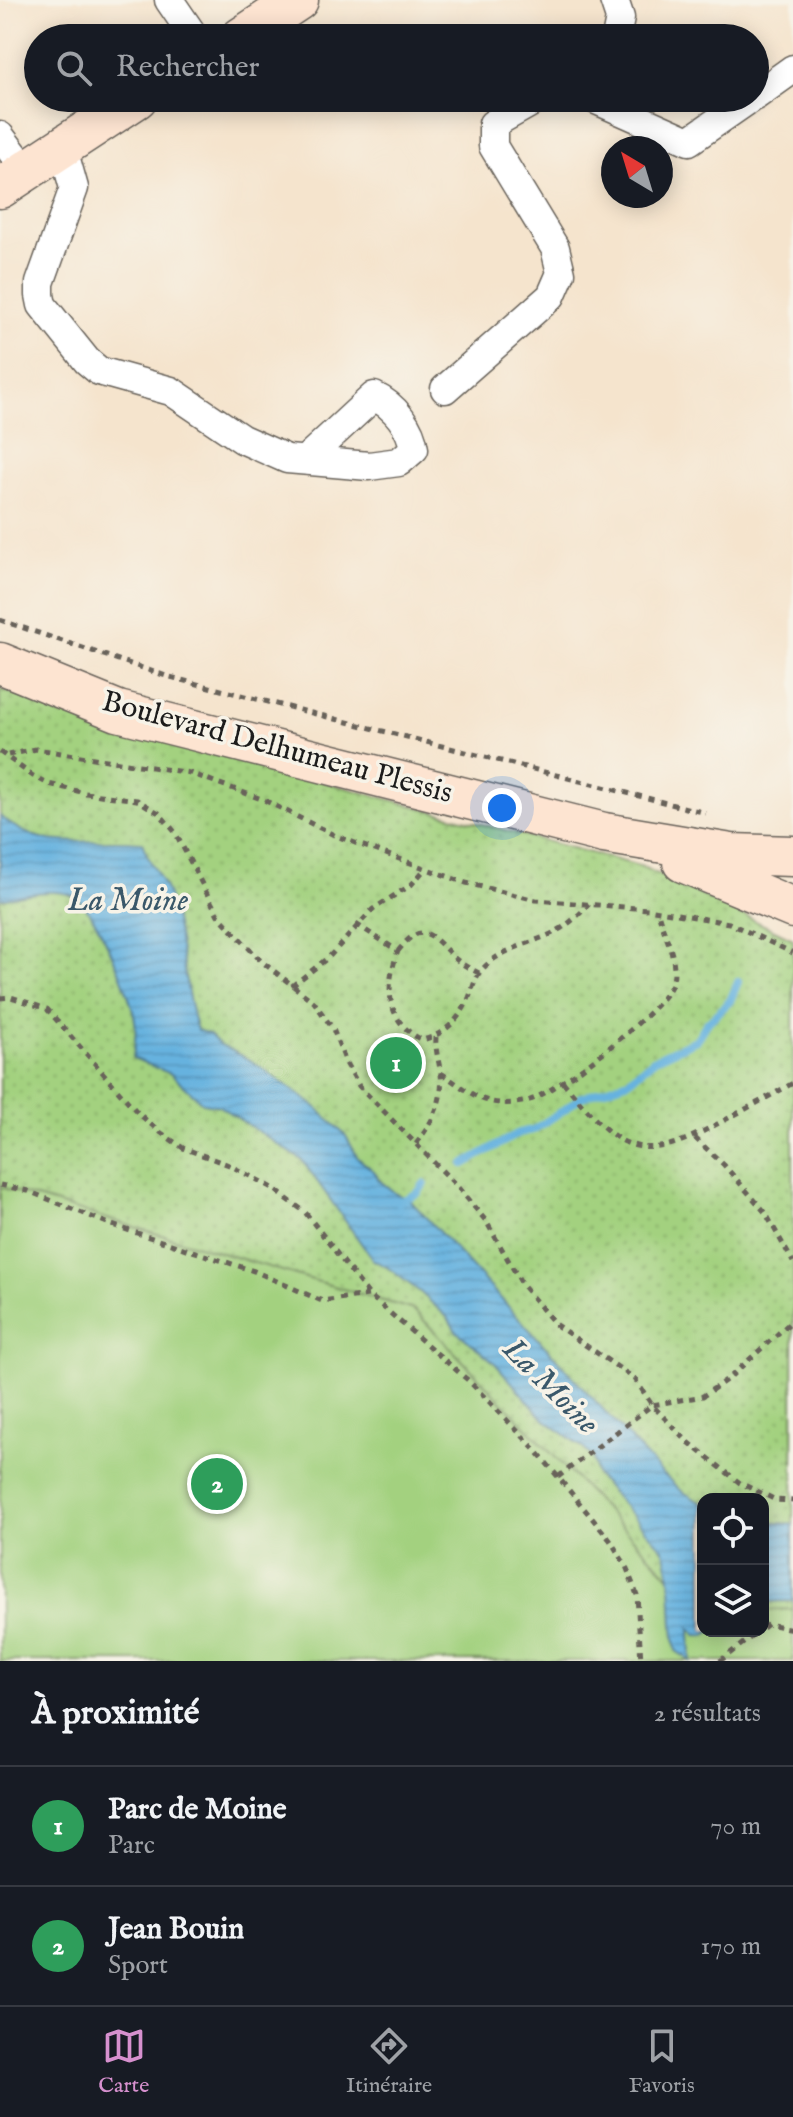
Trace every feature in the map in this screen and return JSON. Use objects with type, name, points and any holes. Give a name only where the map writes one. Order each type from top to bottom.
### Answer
[{"type":"main road","points":[[262,24],[298,0]]},
{"type":"main road","points":[[13,179],[117,112]]},
{"type":"main road","name":"Boulevard Delhumeau Plessis","points":[[0,663],[118,711],[604,833],[731,854],[793,856]]},
{"type":"main road","name":"Boulevard Delhumeau Plessis","points":[[604,833],[793,908]]},
{"type":"street","points":[[169,0],[185,24]]},
{"type":"street","points":[[614,0],[619,24]]},
{"type":"street","points":[[769,86],[793,69]]},
{"type":"street","points":[[445,389],[551,296],[561,273],[555,248],[493,146],[493,124],[514,112]]},
{"type":"street","points":[[624,112],[689,141],[731,112]]},
{"type":"street","points":[[0,136],[13,179]]},
{"type":"street","points":[[63,149],[74,188],[40,283],[42,305],[87,361],[99,371],[171,391],[242,439],[287,459],[305,460]]},
{"type":"path","points":[[0,620],[166,676],[717,816]]},
{"type":"path","points":[[7,755],[36,749],[190,773],[229,785],[336,836],[466,883],[536,900],[658,911],[729,923],[793,953]]},
{"type":"path","points":[[0,752],[33,776],[64,789],[137,800],[159,813],[175,832],[218,915],[261,961],[314,1002],[333,1029],[359,1086],[456,1185],[486,1221],[523,1286],[556,1325],[635,1379],[652,1405],[687,1441],[740,1483],[776,1500],[793,1501]]},
{"type":"path","points":[[292,986],[329,957],[373,909],[411,885],[425,869]]},
{"type":"path","points":[[479,973],[456,959],[429,934],[419,932],[408,937],[398,951],[391,970],[390,993],[401,1025],[422,1040],[436,1037],[459,1015],[479,973],[492,961],[567,925],[589,904]]},
{"type":"path","points":[[441,1073],[484,1101],[501,1103],[530,1100],[563,1082],[659,1005],[672,986],[675,967],[658,911]]},
{"type":"path","points":[[356,924],[398,951]]},
{"type":"path","points":[[0,998],[11,997],[47,1009],[138,1113],[160,1132],[183,1148],[229,1165],[271,1187],[305,1212],[369,1295],[469,1381],[535,1449],[610,1540],[626,1566],[637,1595],[641,1661]]},
{"type":"path","points":[[416,1144],[434,1117],[441,1094],[436,1037]]},
{"type":"path","points":[[563,1082],[585,1108],[620,1139],[645,1149],[695,1138],[793,1083]]},
{"type":"path","points":[[695,1138],[724,1165],[765,1212],[793,1262]]},
{"type":"path","points":[[0,1185],[28,1191],[112,1225],[254,1271],[322,1301],[369,1295]]},
{"type":"path","points":[[558,1477],[652,1405],[703,1396],[729,1378],[793,1320]]},
{"type":"path","points":[[769,1624],[793,1629]]},
{"type":"path","points":[[720,1661],[752,1637]]},
{"type":"green space","points":[[0,689],[73,715],[643,867],[793,939],[793,1609],[769,1610],[769,1493],[697,1493],[697,1605],[414,1310],[0,1187]]},
{"type":"green space","points":[[0,1187],[414,1310],[697,1605],[697,1637],[769,1637],[769,1610],[793,1609],[793,1661],[0,1661]]},
{"type":"water","name":"La Moine","points":[[0,816],[34,836],[51,840],[142,842],[171,905],[197,1030],[209,1034],[219,1044],[252,1061],[315,1106],[346,1136],[358,1158],[375,1172],[379,1180],[410,1200],[660,1471],[697,1500],[697,1635],[690,1628],[691,1661],[676,1651],[670,1574],[663,1549],[596,1475],[593,1458],[543,1418],[494,1362],[456,1331],[448,1318],[420,1292],[373,1260],[302,1160],[219,1106],[203,1103],[171,1074],[133,1058],[136,1026],[127,992],[111,952],[82,903],[73,896],[56,892],[0,899]]},
{"type":"water","points":[[769,1522],[793,1524],[793,1601],[769,1602]]},
{"type":"waterway","points":[[464,1164],[519,1133],[533,1130],[579,1098],[626,1082],[655,1059],[696,1040],[706,1024],[730,1001],[738,982]]},
{"type":"waterway","points":[[399,1202],[418,1193],[424,1184]]},
{"type":"place","name":"Parc de Moine","points":[[396,1063]]},
{"type":"place","name":"Jean Bouin","points":[[217,1484]]}]
